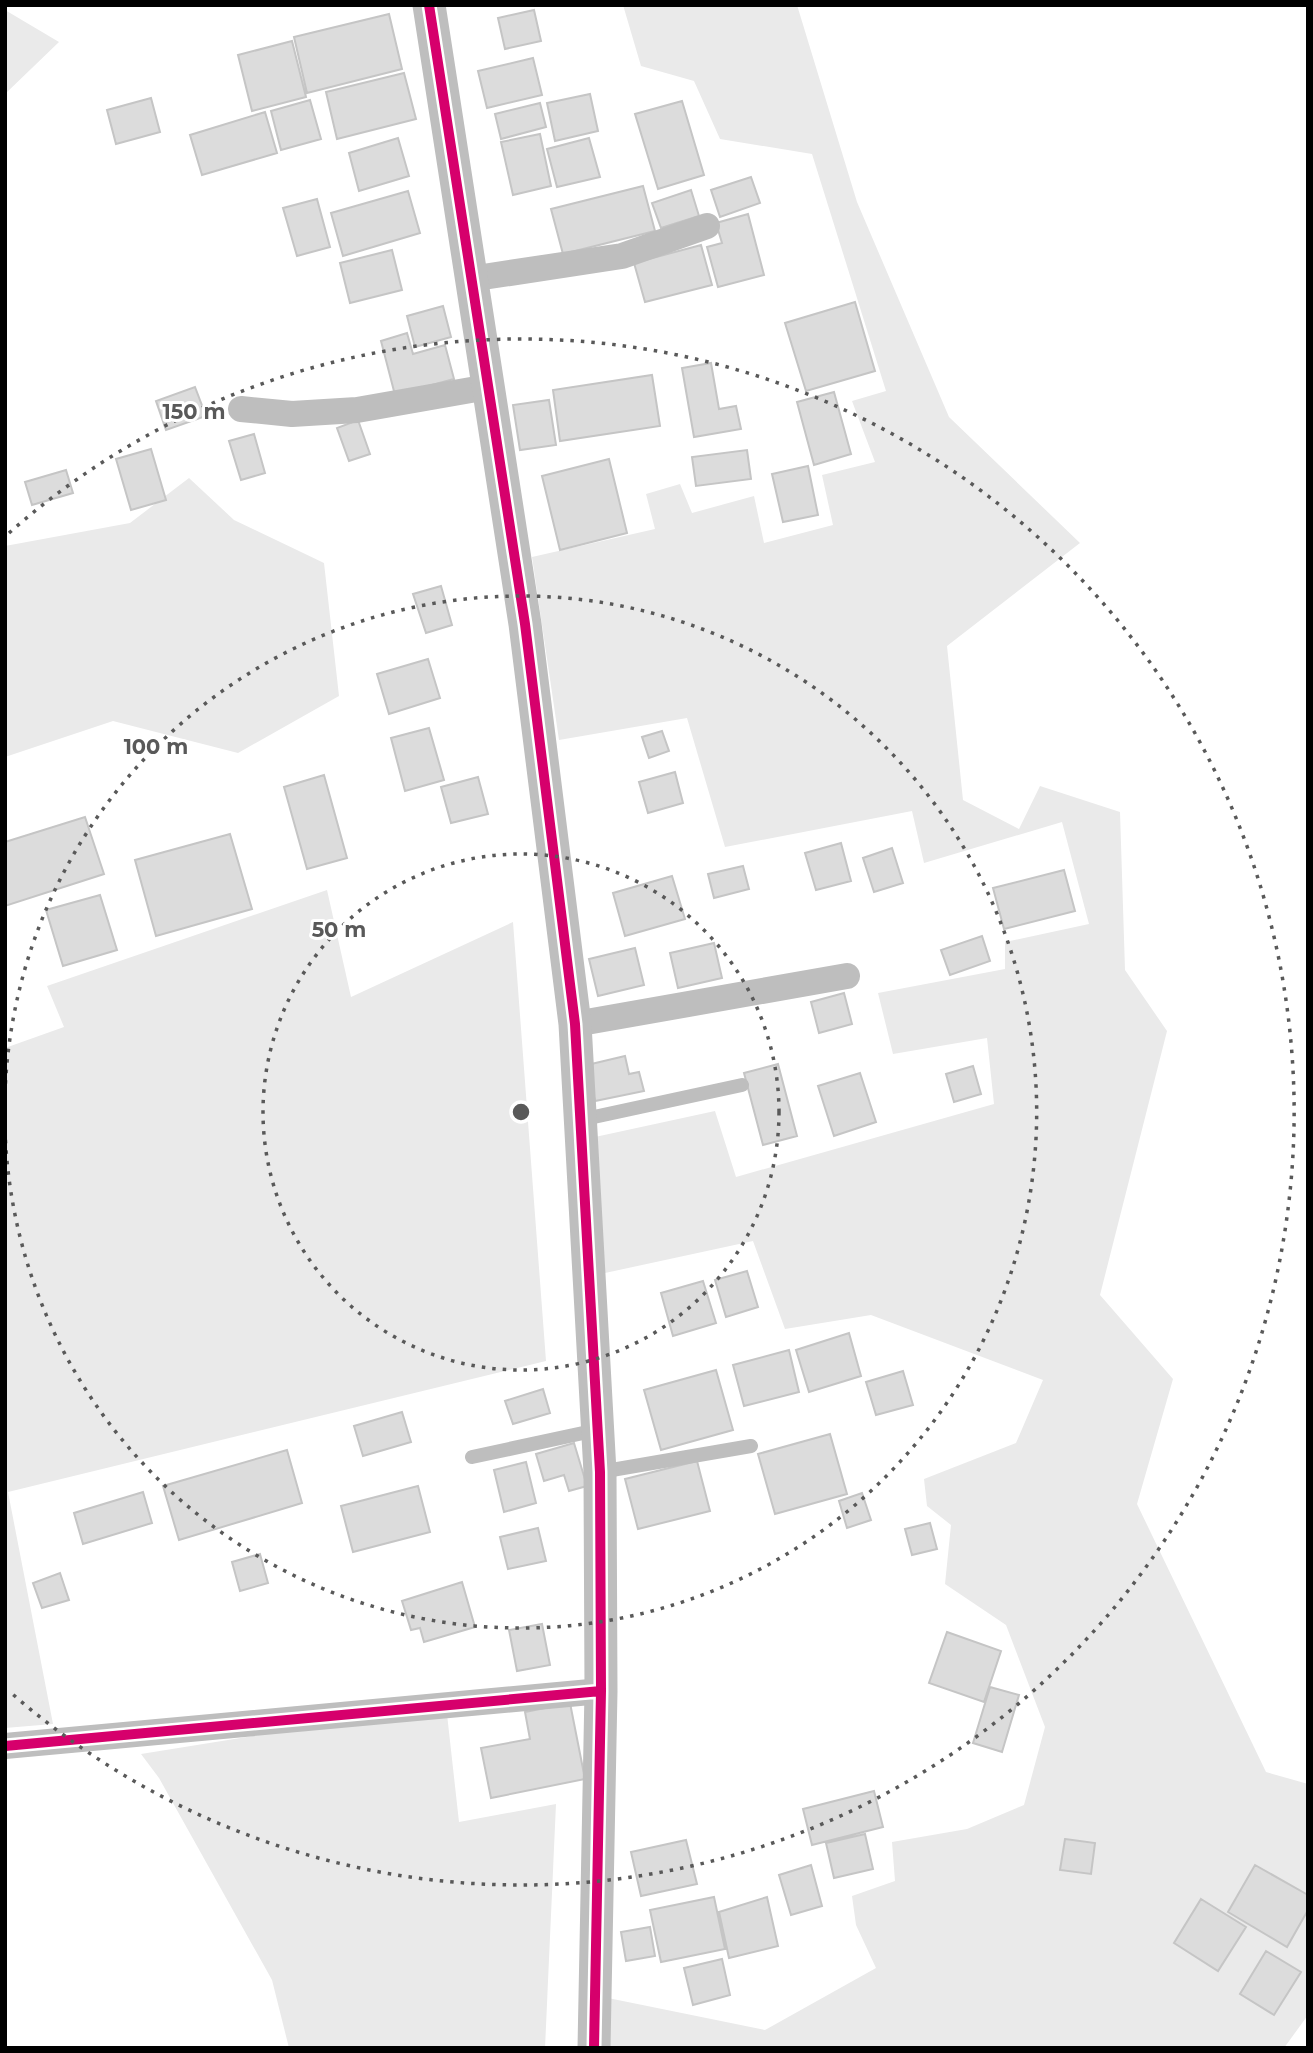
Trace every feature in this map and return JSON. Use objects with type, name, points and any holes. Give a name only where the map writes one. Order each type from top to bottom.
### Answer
[{"type":"street","points":[[429,5],[525,624],[575,1024],[600,1472],[601,1691],[594,2048]]},
{"type":"street","points":[[470,279],[622,256],[707,226]]},
{"type":"street","points":[[241,409],[292,414],[357,411],[488,387]]},
{"type":"street","points":[[575,1024],[847,976]]},
{"type":"street","points":[[5,1746],[601,1691]]},
{"type":"lane","points":[[580,1121],[742,1085]]},
{"type":"lane","points":[[471,1457],[597,1430]]},
{"type":"lane","points":[[600,1472],[751,1446]]},
{"type":"shaded area","points":[[623,5],[797,5],[857,202],[949,417],[1080,543],[947,646],[963,800],[1019,829],[1040,786],[1120,812],[1125,970],[1167,1031],[1100,1295],[1173,1379],[1137,1504],[1266,1772],[1308,1784],[1308,2015],[1284,2048],[607,2048],[608,1998],[765,2030],[876,1968],[856,1925],[852,1896],[895,1881],[892,1842],[967,1829],[1024,1805],[1045,1727],[1006,1625],[945,1584],[951,1525],[927,1506],[924,1479],[1016,1443],[1043,1380],[871,1315],[785,1329],[753,1241],[605,1273],[595,1137],[715,1111],[736,1177],[994,1104],[987,1038],[893,1054],[878,993],[1005,969],[1005,942],[1089,924],[1062,822],[924,863],[912,811],[725,847],[687,718],[559,740],[532,557],[655,529],[646,494],[680,484],[692,513],[754,496],[764,543],[833,525],[822,475],[875,462],[852,401],[886,391],[812,154],[720,139],[694,81],[641,66]]},
{"type":"shaded area","points":[[5,10],[59,42],[5,94]]},
{"type":"shaded area","points":[[189,478],[234,520],[324,563],[339,696],[238,753],[113,721],[5,757],[5,546],[130,523]]},
{"type":"shaded area","points":[[327,890],[351,997],[513,922],[546,1361],[8,1492],[53,1724],[5,1728],[5,1048],[64,1027],[47,986]]},
{"type":"shaded area","points":[[446,1705],[459,1822],[556,1804],[545,2048],[289,2048],[272,1980],[159,1778],[141,1754]]},
{"type":"building","points":[[534,10],[541,41],[505,49],[498,18]]},
{"type":"building","points":[[389,14],[402,69],[307,93],[294,37]]},
{"type":"building","points":[[292,41],[306,97],[252,111],[238,55]]},
{"type":"building","points":[[533,58],[542,95],[487,108],[478,71]]},
{"type":"building","points":[[404,73],[416,119],[337,139],[326,92]]},
{"type":"building","points":[[590,94],[598,131],[555,141],[547,103]]},
{"type":"building","points":[[151,98],[160,132],[116,144],[107,110]]},
{"type":"building","points":[[310,100],[321,139],[281,150],[271,111]]},
{"type":"building","points":[[682,101],[704,175],[658,189],[635,114]]},
{"type":"building","points":[[540,103],[546,127],[501,139],[495,114]]},
{"type":"building","points":[[265,112],[277,153],[202,175],[190,135]]},
{"type":"building","points":[[540,134],[551,186],[513,195],[501,142]]},
{"type":"building","points":[[398,138],[409,176],[359,191],[349,153]]},
{"type":"building","points":[[589,138],[600,177],[557,187],[547,149]]},
{"type":"building","points":[[751,177],[760,203],[720,217],[711,190]]},
{"type":"building","points":[[643,186],[655,231],[563,254],[551,209]]},
{"type":"building","points":[[691,190],[699,216],[661,228],[652,203]]},
{"type":"building","points":[[408,191],[420,233],[343,256],[331,213]]},
{"type":"building","points":[[317,199],[330,247],[297,256],[283,208]]},
{"type":"building","points":[[748,214],[764,275],[718,287],[707,247],[722,243],[716,223]]},
{"type":"building","points":[[701,245],[712,285],[645,302],[634,263]]},
{"type":"building","points":[[392,250],[402,290],[350,303],[340,263]]},
{"type":"building","points":[[855,302],[875,371],[806,391],[785,323]]},
{"type":"building","points":[[443,306],[451,337],[415,347],[407,316]]},
{"type":"building","points":[[407,333],[413,354],[445,345],[454,379],[395,395],[381,341]]},
{"type":"building","points":[[711,363],[719,409],[736,406],[741,429],[694,437],[682,368]]},
{"type":"building","points":[[652,375],[660,426],[560,441],[553,390]]},
{"type":"building","points":[[195,387],[206,416],[166,430],[156,401]]},
{"type":"building","points":[[834,392],[851,454],[814,465],[797,402]]},
{"type":"building","points":[[549,400],[556,445],[520,450],[513,405]]},
{"type":"building","points":[[358,420],[370,454],[349,461],[337,428]]},
{"type":"building","points":[[254,434],[265,473],[241,480],[229,441]]},
{"type":"building","points":[[151,449],[166,500],[131,510],[116,459]]},
{"type":"building","points":[[747,450],[751,479],[696,486],[692,457]]},
{"type":"building","points":[[609,459],[627,533],[560,550],[542,476]]},
{"type":"building","points":[[808,466],[818,515],[783,522],[772,474]]},
{"type":"building","points":[[66,470],[73,493],[32,505],[25,482]]},
{"type":"building","points":[[441,586],[452,625],[426,633],[413,594]]},
{"type":"building","points":[[428,659],[440,698],[389,714],[377,674]]},
{"type":"building","points":[[429,728],[444,780],[405,791],[391,738]]},
{"type":"building","points":[[662,731],[669,751],[649,758],[642,737]]},
{"type":"building","points":[[675,772],[683,803],[648,813],[639,782]]},
{"type":"building","points":[[324,775],[347,858],[307,869],[284,787]]},
{"type":"building","points":[[478,777],[488,814],[451,823],[441,787]]},
{"type":"building","points":[[85,817],[104,874],[5,906],[5,842]]},
{"type":"building","points":[[230,834],[252,909],[156,936],[135,860]]},
{"type":"building","points":[[841,843],[851,881],[816,890],[805,853]]},
{"type":"building","points":[[892,848],[903,883],[874,892],[863,858]]},
{"type":"building","points":[[743,866],[749,889],[714,898],[708,874]]},
{"type":"building","points":[[1064,870],[1075,911],[1004,929],[993,888]]},
{"type":"building","points":[[672,876],[685,919],[625,936],[613,893]]},
{"type":"building","points":[[100,895],[117,950],[63,966],[46,910]]},
{"type":"building","points":[[982,936],[990,961],[950,975],[941,950]]},
{"type":"building","points":[[714,943],[722,978],[678,988],[670,953]]},
{"type":"building","points":[[635,948],[644,985],[598,996],[589,959]]},
{"type":"building","points":[[844,993],[852,1024],[819,1033],[811,1002]]},
{"type":"building","points":[[625,1056],[629,1074],[639,1072],[644,1091],[595,1101],[587,1065]]},
{"type":"building","points":[[778,1064],[797,1136],[763,1145],[744,1073]]},
{"type":"building","points":[[973,1066],[981,1094],[954,1102],[946,1074]]},
{"type":"building","points":[[860,1073],[876,1122],[834,1136],[818,1086]]},
{"type":"building","points":[[747,1271],[758,1307],[726,1317],[715,1280]]},
{"type":"building","points":[[703,1281],[716,1323],[673,1336],[661,1293]]},
{"type":"building","points":[[849,1333],[861,1376],[809,1392],[796,1350]]},
{"type":"building","points":[[789,1350],[799,1392],[744,1406],[733,1365]]},
{"type":"building","points":[[716,1370],[733,1430],[661,1450],[644,1390]]},
{"type":"building","points":[[903,1371],[913,1405],[876,1415],[866,1382]]},
{"type":"building","points":[[543,1389],[550,1413],[513,1424],[505,1401]]},
{"type":"building","points":[[402,1412],[411,1442],[363,1456],[354,1426]]},
{"type":"building","points":[[830,1434],[847,1494],[775,1514],[758,1454]]},
{"type":"building","points":[[574,1443],[587,1486],[569,1491],[564,1475],[544,1481],[536,1454]]},
{"type":"building","points":[[287,1450],[302,1503],[179,1540],[163,1486]]},
{"type":"building","points":[[697,1461],[710,1511],[638,1529],[625,1479]]},
{"type":"building","points":[[526,1462],[536,1503],[504,1512],[494,1470]]},
{"type":"building","points":[[418,1486],[430,1532],[353,1552],[341,1506]]},
{"type":"building","points":[[143,1492],[152,1523],[83,1544],[74,1513]]},
{"type":"building","points":[[862,1493],[871,1520],[847,1528],[839,1501]]},
{"type":"building","points":[[930,1523],[937,1549],[912,1555],[905,1529]]},
{"type":"building","points":[[538,1528],[546,1561],[508,1569],[500,1537]]},
{"type":"building","points":[[260,1554],[268,1583],[240,1591],[232,1562]]},
{"type":"building","points":[[60,1573],[69,1600],[42,1608],[33,1583]]},
{"type":"building","points":[[462,1582],[475,1627],[424,1642],[420,1628],[411,1630],[402,1601]]},
{"type":"building","points":[[542,1624],[550,1665],[517,1671],[509,1630]]},
{"type":"building","points":[[947,1632],[1001,1651],[984,1702],[929,1683]]},
{"type":"building","points":[[990,1687],[1019,1695],[1002,1752],[973,1743]]},
{"type":"building","points":[[570,1703],[585,1779],[491,1798],[481,1748],[530,1739],[525,1712]]},
{"type":"building","points":[[874,1791],[883,1827],[812,1845],[803,1809]]},
{"type":"building","points":[[865,1834],[873,1869],[834,1878],[826,1843]]},
{"type":"building","points":[[1065,1839],[1095,1843],[1091,1874],[1060,1870]]},
{"type":"building","points":[[686,1840],[697,1884],[641,1896],[631,1852]]},
{"type":"building","points":[[811,1865],[822,1906],[791,1915],[779,1875]]},
{"type":"building","points":[[1255,1865],[1308,1895],[1308,1910],[1287,1947],[1228,1912]]},
{"type":"building","points":[[714,1897],[725,1949],[661,1962],[650,1910]]},
{"type":"building","points":[[767,1897],[778,1946],[729,1958],[719,1912]]},
{"type":"building","points":[[1201,1899],[1246,1927],[1218,1971],[1174,1943]]},
{"type":"building","points":[[650,1927],[655,1956],[626,1961],[621,1932]]},
{"type":"building","points":[[1266,1951],[1301,1972],[1274,2015],[1240,1994]]},
{"type":"building","points":[[722,1959],[730,1995],[693,2005],[684,1968]]},
{"type":"cycle path","points":[[429,5],[525,624],[575,1024],[600,1472],[601,1691],[594,2048]]},
{"type":"cycle path","points":[[5,1746],[601,1691]]}]
